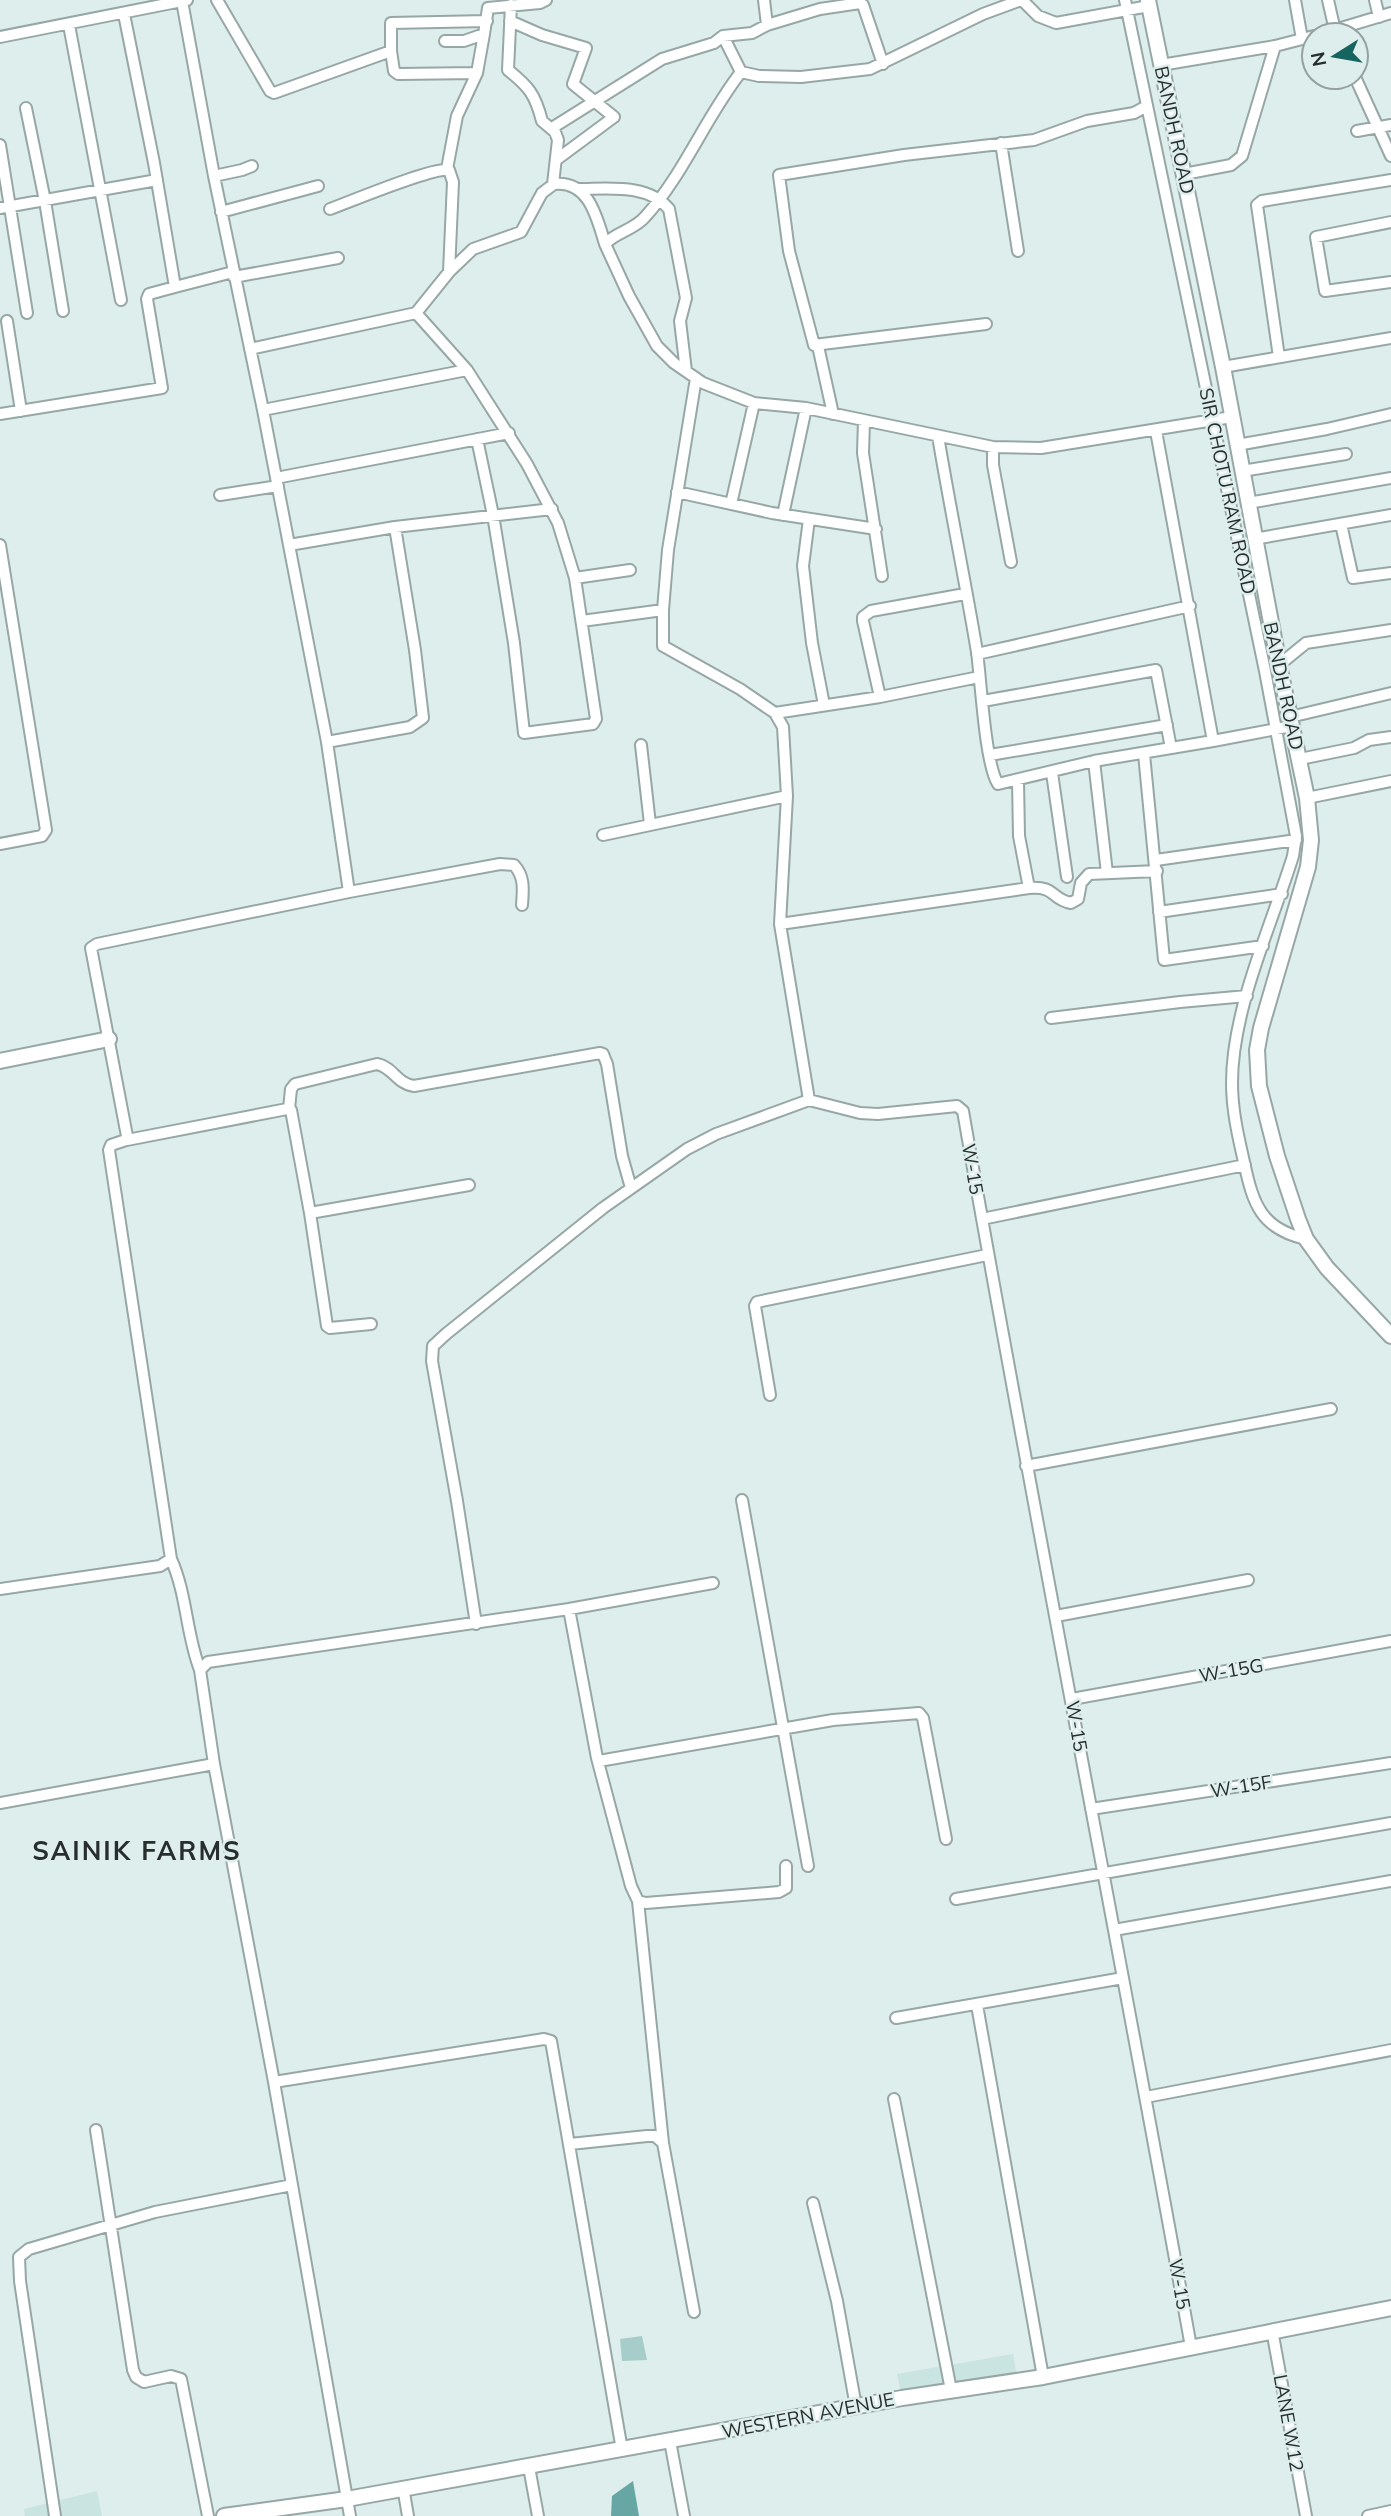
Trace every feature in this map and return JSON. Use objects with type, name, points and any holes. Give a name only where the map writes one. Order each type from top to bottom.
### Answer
[{"type":"street","points":[[217,0],[272,93],[391,51]]},
{"type":"street","points":[[447,169],[457,116],[477,73],[487,22],[487,4],[511,5],[540,3],[546,0]]},
{"type":"street","points":[[764,0],[768,25]]},
{"type":"street","points":[[741,72],[759,76],[801,77],[862,71],[883,64],[983,14],[1021,0],[1038,16],[1056,23],[1148,3]]},
{"type":"street","points":[[1295,0],[1300,29]]},
{"type":"street","points":[[1328,0],[1332,21]]},
{"type":"street","points":[[1375,0],[1379,17]]},
{"type":"street","points":[[0,37],[185,1],[214,176],[263,410],[327,742],[349,892]]},
{"type":"street","points":[[552,128],[593,101],[625,85],[662,59],[714,43],[723,36],[752,33],[768,25],[820,9],[860,3],[863,5],[883,64]]},
{"type":"street","name":"BANDH ROAD","points":[[1148,3],[1307,798],[1311,840],[1308,867],[1261,1028],[1257,1069],[1277,1156],[1306,1239],[1327,1268],[1390,1334]]},
{"type":"street","points":[[511,5],[508,70],[532,92],[542,121],[552,128],[558,140],[553,184]]},
{"type":"street","name":"SIR CHOTU RAM ROAD","points":[[1126,6],[1276,729],[1296,840],[1282,894],[1240,1018],[1232,1084],[1236,1123],[1255,1202],[1267,1221],[1292,1236],[1306,1239]]},
{"type":"street","points":[[1368,21],[1391,13]]},
{"type":"street","points":[[124,14],[175,287]]},
{"type":"street","points":[[510,21],[542,35],[586,48],[573,84],[614,117],[556,160]]},
{"type":"street","points":[[477,73],[398,74],[394,71],[391,51],[391,24],[487,22]]},
{"type":"street","points":[[69,24],[121,300]]},
{"type":"street","points":[[445,41],[464,41],[484,34]]},
{"type":"street","points":[[723,36],[741,72]]},
{"type":"street","points":[[1161,65],[1300,41]]},
{"type":"street","points":[[1184,174],[1231,165],[1242,156],[1275,47]]},
{"type":"street","points":[[605,244],[638,225],[660,197],[741,72]]},
{"type":"street","points":[[1361,91],[1391,156]]},
{"type":"street","points":[[986,324],[818,346],[813,343],[794,276],[784,225],[779,175],[894,156],[1040,139],[1087,121],[1134,113],[1147,106]]},
{"type":"street","points":[[26,108],[63,311]]},
{"type":"street","points":[[1357,131],[1391,125]]},
{"type":"street","points":[[1002,144],[1018,251]]},
{"type":"street","points":[[0,145],[5,207],[27,313]]},
{"type":"street","points":[[1156,148],[1178,145]]},
{"type":"street","points":[[214,176],[252,166]]},
{"type":"street","points":[[330,209],[447,169]]},
{"type":"street","points":[[447,169],[452,174],[453,182],[449,272]]},
{"type":"street","points":[[5,207],[157,180]]},
{"type":"street","points":[[1279,357],[1257,205],[1262,201],[1391,180]]},
{"type":"street","points":[[250,349],[416,313],[449,272],[477,247],[521,232],[542,193],[553,184],[562,183],[585,195],[591,205],[605,244],[629,296],[657,346],[696,379],[754,403],[806,408],[993,447],[1041,448],[1156,431],[1232,416]]},
{"type":"street","points":[[221,212],[318,186]]},
{"type":"street","points":[[577,190],[625,188],[660,197],[672,215],[685,289],[680,321],[686,371]]},
{"type":"street","points":[[1391,222],[1316,237],[1325,291],[1391,282]]},
{"type":"street","points":[[0,414],[162,388],[147,299],[149,294],[233,274],[338,258]]},
{"type":"street","points":[[416,313],[467,370],[509,433],[552,509],[575,578],[596,721],[593,724],[526,734],[493,516],[477,439]]},
{"type":"street","points":[[7,321],[21,411]]},
{"type":"street","points":[[1223,368],[1391,338]]},
{"type":"street","points":[[818,346],[833,414]]},
{"type":"street","points":[[263,410],[467,370]]},
{"type":"street","points":[[475,1624],[432,1361],[433,1346],[631,1188],[700,1142],[809,1100],[780,924],[787,796],[783,727],[775,713],[740,689],[665,649],[662,641],[668,550],[696,379]]},
{"type":"street","points":[[731,505],[754,403]]},
{"type":"street","points":[[783,515],[806,408]]},
{"type":"street","points":[[1237,445],[1391,414]]},
{"type":"street","points":[[864,421],[863,453],[882,576]]},
{"type":"street","points":[[1156,431],[1213,741]]},
{"type":"street","points":[[220,495],[509,433]]},
{"type":"street","points":[[938,436],[977,654],[990,755],[998,784],[1094,761],[1276,729],[1291,721],[1391,693]]},
{"type":"street","points":[[993,447],[993,465],[1011,562]]},
{"type":"street","points":[[1242,471],[1346,454]]},
{"type":"street","points":[[1248,503],[1391,478]]},
{"type":"street","points":[[677,492],[783,515],[876,529]]},
{"type":"street","points":[[289,545],[395,527],[552,509]]},
{"type":"street","points":[[1254,539],[1391,515]]},
{"type":"street","points":[[809,519],[803,566],[812,643],[824,705]]},
{"type":"street","points":[[1341,524],[1353,578],[1391,573]]},
{"type":"street","points":[[327,742],[410,727],[423,718],[417,661],[395,527]]},
{"type":"street","points":[[0,545],[46,830],[42,836],[0,844]]},
{"type":"street","points":[[575,578],[630,570]]},
{"type":"street","points":[[880,697],[863,617],[871,611],[965,594]]},
{"type":"street","points":[[977,654],[1190,606]]},
{"type":"street","points":[[582,621],[663,610]]},
{"type":"street","points":[[1279,665],[1306,643],[1391,630]]},
{"type":"street","points":[[983,701],[1154,670],[1158,673],[1171,748]]},
{"type":"street","points":[[775,713],[880,697],[979,677]]},
{"type":"street","points":[[990,755],[1167,725]]},
{"type":"street","points":[[1300,759],[1354,748],[1367,740],[1391,737]]},
{"type":"street","points":[[642,745],[650,824]]},
{"type":"street","points":[[1144,754],[1165,961],[1263,946]]},
{"type":"street","points":[[1094,761],[1107,873]]},
{"type":"street","points":[[1052,773],[1067,877]]},
{"type":"street","points":[[1018,781],[1018,836],[1029,888]]},
{"type":"street","points":[[1307,798],[1391,781]]},
{"type":"street","points":[[603,835],[787,796]]},
{"type":"street","points":[[780,924],[1029,888],[1045,887],[1071,904],[1079,899],[1081,883],[1086,876],[1296,840]]},
{"type":"street","points":[[127,1140],[91,952],[94,946],[349,892],[508,864],[514,865],[522,877],[522,905]]},
{"type":"street","points":[[1159,912],[1282,894]]},
{"type":"street","points":[[1051,1018],[1247,996]]},
{"type":"street","points":[[0,1061],[109,1039]]},
{"type":"street","points":[[371,1324],[330,1328],[327,1326],[310,1213],[292,1112],[289,1109],[291,1089],[295,1084],[377,1064],[387,1067],[407,1085],[414,1086],[600,1053],[607,1064],[622,1156],[631,1188]]},
{"type":"street","name":"W-15","points":[[809,1100],[860,1113],[959,1107],[963,1111],[987,1255],[1191,2347]]},
{"type":"street","points":[[289,1109],[127,1140],[111,1145],[109,1150],[171,1559],[181,1580],[193,1652],[200,1670],[214,1764],[274,2082],[350,2516]]},
{"type":"street","points":[[982,1219],[1245,1165]]},
{"type":"street","points":[[310,1213],[469,1185]]},
{"type":"street","points":[[771,1395],[755,1306],[757,1302],[987,1255]]},
{"type":"street","points":[[1026,1466],[1331,1409]]},
{"type":"street","points":[[742,1500],[808,1866]]},
{"type":"street","points":[[0,1589],[160,1566],[171,1559]]},
{"type":"street","points":[[1056,1616],[1248,1580]]},
{"type":"street","points":[[200,1670],[208,1662],[475,1624],[713,1583]]},
{"type":"street","points":[[569,1609],[598,1761],[631,1886],[638,1900],[663,2143],[694,2312]]},
{"type":"street","name":"W-15G","points":[[1072,1699],[1391,1641]]},
{"type":"street","points":[[598,1761],[783,1727],[866,1716],[919,1713],[923,1718],[946,1839]]},
{"type":"street","name":"W-15F","points":[[1091,1809],[1391,1763]]},
{"type":"street","points":[[0,1803],[214,1764]]},
{"type":"street","points":[[956,1899],[1391,1823]]},
{"type":"street","points":[[638,1900],[646,1903],[779,1892],[786,1888],[786,1866]]},
{"type":"street","points":[[1114,1930],[1391,1881]]},
{"type":"street","points":[[896,2018],[1123,1978]]},
{"type":"street","points":[[977,2005],[1043,2377]]},
{"type":"street","points":[[274,2082],[548,2039],[553,2045],[622,2450]]},
{"type":"street","points":[[1146,2097],[1391,2050]]},
{"type":"street","points":[[894,2099],[951,2390]]},
{"type":"street","points":[[96,2130],[135,2377],[144,2382],[170,2376],[181,2379],[208,2516]]},
{"type":"street","points":[[570,2144],[647,2136],[655,2136],[663,2143]]},
{"type":"street","points":[[55,2516],[20,2281],[19,2257],[29,2249],[111,2224],[178,2207],[292,2185]]},
{"type":"street","points":[[813,2203],[836,2301],[856,2407]]},
{"type":"street","name":"WESTERN AVENUE","points":[[224,2516],[347,2499],[951,2390],[1043,2377],[1391,2308]]},
{"type":"street","name":"LANE W12","points":[[1272,2330],[1306,2516]]},
{"type":"street","points":[[670,2441],[684,2516]]},
{"type":"street","points":[[529,2467],[538,2516]]},
{"type":"street","points":[[403,2487],[408,2516]]},
{"type":"street","points":[[1368,2516],[1391,2511]]},
{"type":"shaded area","points":[[642,2336],[647,2360],[622,2361],[620,2339]]},
{"type":"shaded area","points":[[1013,2354],[1017,2378],[901,2393],[897,2374]]},
{"type":"shaded area","points":[[633,2481],[639,2516],[611,2516],[612,2496]]},
{"type":"shaded area","points":[[97,2491],[102,2516],[25,2516],[24,2509]]},
{"type":"district","name":"SAINIK FARMS","points":[[137,1850]]}]
